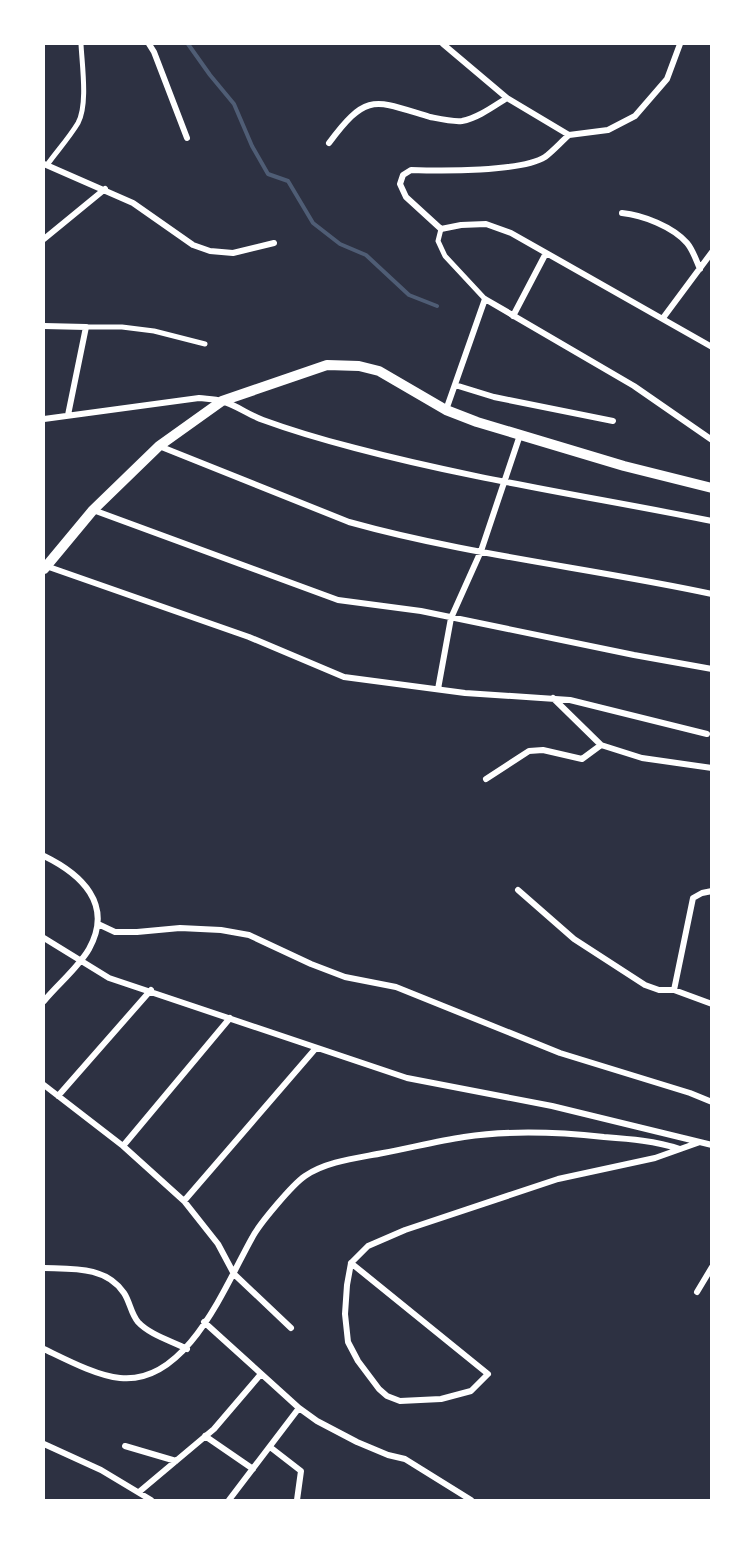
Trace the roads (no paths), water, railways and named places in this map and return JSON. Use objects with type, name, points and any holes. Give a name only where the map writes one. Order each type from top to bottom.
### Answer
[{"type":"street","points":[[81,44],[83,102],[81,114],[78,123],[45,164],[134,203],[193,245],[233,254],[274,243]]},
{"type":"street","points":[[148,44],[154,52],[187,138]]},
{"type":"street","points":[[443,44],[507,99],[569,135]]},
{"type":"street","points":[[680,44],[667,79],[635,116],[608,130],[569,135],[544,157],[530,163],[475,170],[411,170],[403,175],[400,184],[406,197],[441,228],[486,224],[511,233],[711,347]]},
{"type":"street","points":[[329,143],[348,119],[368,105],[388,104],[438,119],[461,121],[475,117],[507,99]]},
{"type":"street","points":[[44,239],[105,189]]},
{"type":"street","points":[[622,213],[647,218],[677,235],[692,251],[700,269]]},
{"type":"street","points":[[441,228],[438,241],[445,256],[485,299],[634,386],[711,440]]},
{"type":"street","points":[[663,318],[711,252]]},
{"type":"street","points":[[513,316],[546,253]]},
{"type":"street","points":[[446,410],[485,299]]},
{"type":"street","points":[[44,327],[122,327],[154,331],[205,344]]},
{"type":"street","points":[[68,415],[86,327]]},
{"type":"street","points":[[709,735],[570,700],[465,693],[344,677],[249,637],[45,567],[93,510],[159,446],[222,401],[327,365],[359,366],[379,371],[446,410],[477,422],[624,466],[711,488]]},
{"type":"street","points":[[455,385],[494,397],[613,422]]},
{"type":"street","points":[[44,418],[200,399],[222,401],[247,414],[280,426],[353,448],[504,483],[711,521]]},
{"type":"street","points":[[438,689],[451,618],[481,551],[520,435]]},
{"type":"street","points":[[159,446],[349,522],[481,551],[639,578],[711,594]]},
{"type":"street","points":[[93,510],[338,600],[422,611],[711,669]]},
{"type":"street","points":[[553,698],[601,746],[642,759],[711,768]]},
{"type":"street","points":[[486,778],[529,750],[543,750],[582,759],[601,746]]},
{"type":"street","points":[[44,855],[65,866],[86,886],[98,911],[98,924],[88,950],[44,1001]]},
{"type":"street","points":[[518,890],[574,939],[645,985],[659,990],[674,990],[711,1004]]},
{"type":"street","points":[[674,990],[693,898],[711,891]]},
{"type":"street","points":[[98,924],[115,932],[180,928],[221,930],[249,935],[345,977],[396,987],[560,1053],[690,1093],[711,1102]]},
{"type":"street","points":[[44,938],[109,978],[151,990],[407,1078],[552,1106],[711,1145]]},
{"type":"street","points":[[58,1096],[151,990]]},
{"type":"street","points":[[123,1146],[230,1018]]},
{"type":"street","points":[[184,1201],[316,1048]]},
{"type":"street","points":[[44,1085],[123,1146],[184,1201],[218,1244],[234,1274],[291,1328]]},
{"type":"street","points":[[44,1349],[81,1366],[119,1378],[140,1378],[159,1371],[187,1349],[234,1274],[253,1235],[275,1207],[305,1176],[333,1163],[464,1137],[553,1132],[655,1141],[681,1149]]},
{"type":"street","points":[[351,1263],[488,1374],[471,1391],[441,1399],[400,1401],[387,1396],[379,1389],[358,1361],[348,1342],[345,1314],[351,1263],[368,1246],[405,1230],[558,1179],[655,1158],[699,1142]]},
{"type":"street","points":[[697,1292],[711,1267]]},
{"type":"street","points":[[44,1268],[98,1272],[114,1281],[125,1294],[136,1320],[144,1327],[187,1349]]},
{"type":"street","points":[[204,1322],[299,1408],[317,1421],[357,1442],[388,1455],[405,1459],[471,1500]]},
{"type":"street","points":[[139,1492],[205,1436],[261,1374]]},
{"type":"street","points":[[229,1500],[299,1408]]},
{"type":"street","points":[[205,1436],[253,1469]]},
{"type":"street","points":[[44,1444],[101,1470],[151,1500]]},
{"type":"street","points":[[125,1446],[176,1461]]},
{"type":"street","points":[[270,1448],[301,1471],[297,1500]]},
{"type":"waterway","points":[[188,44],[234,104],[252,146],[268,174],[288,181],[313,223],[340,244],[366,255],[409,295],[437,306]]}]
